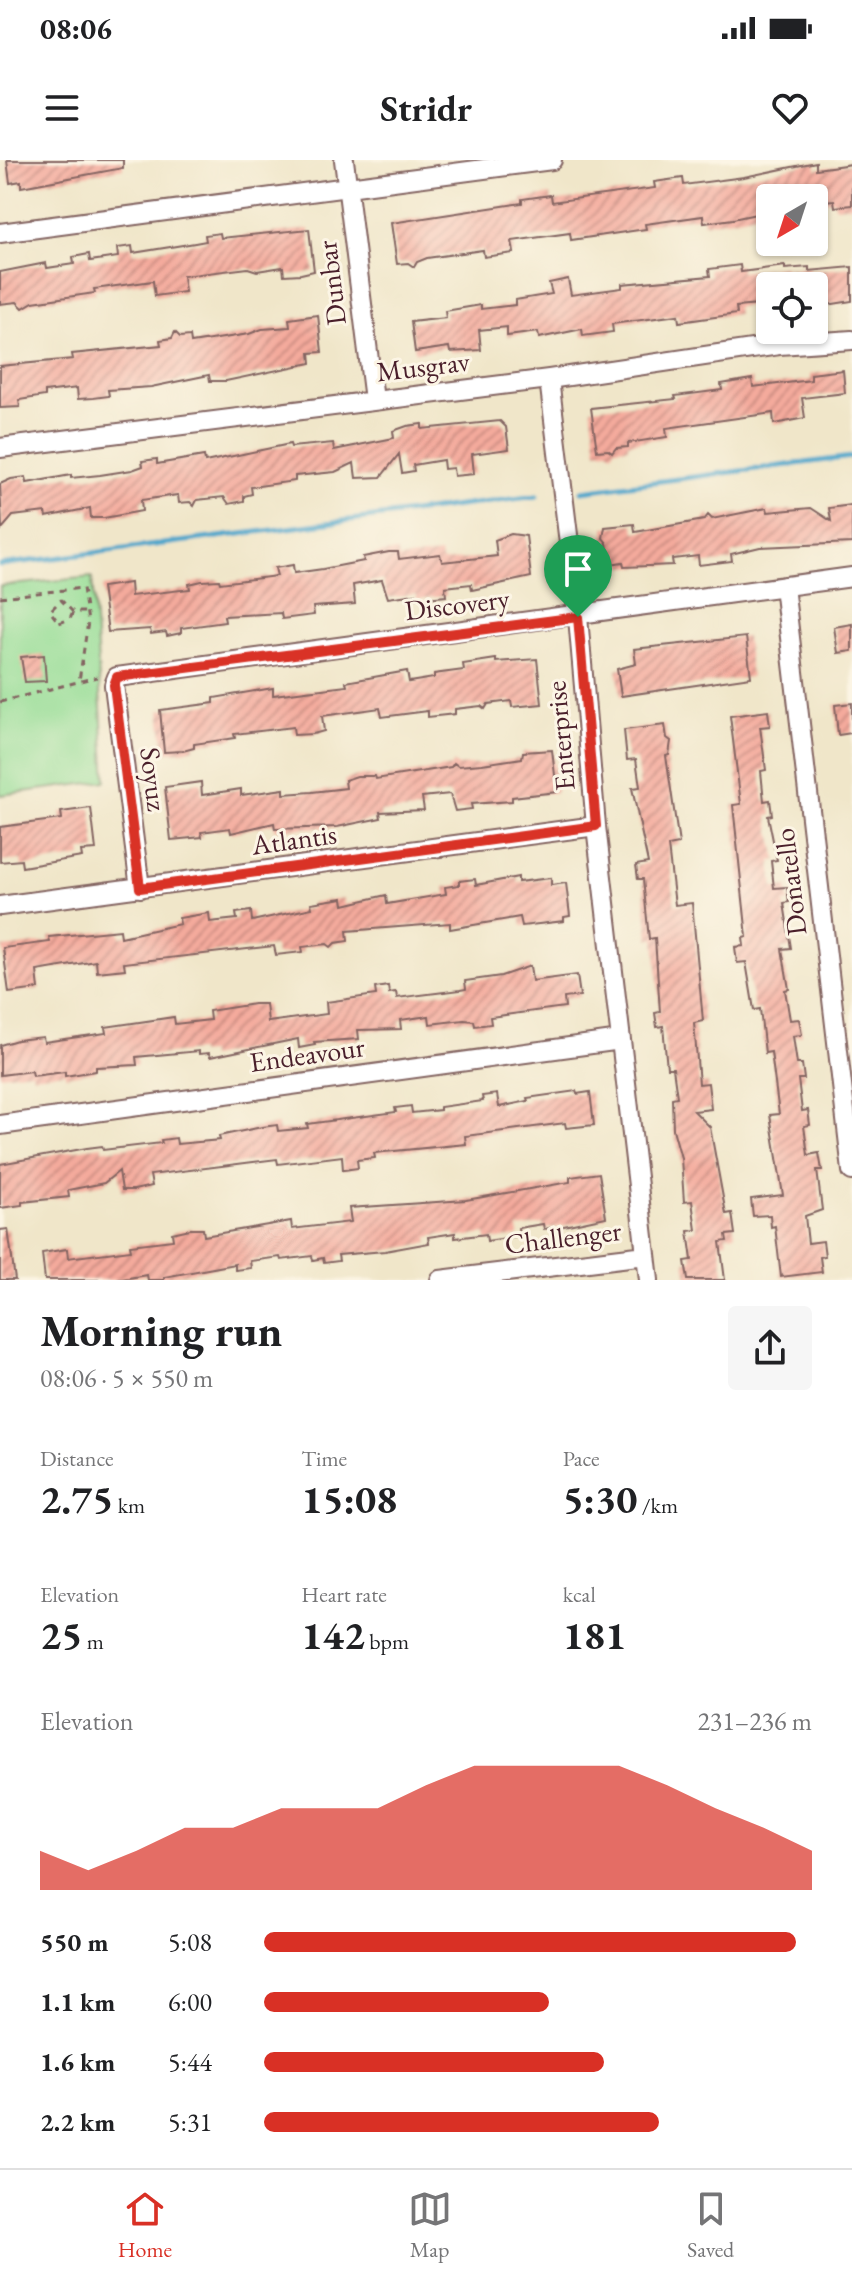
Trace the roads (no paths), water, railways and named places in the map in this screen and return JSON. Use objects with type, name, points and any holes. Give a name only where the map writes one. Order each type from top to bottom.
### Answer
[{"type":"street","name":"Dunbar","points":[[344,160],[374,400]]},
{"type":"street","points":[[0,233],[552,160]]},
{"type":"street","name":"Musgrav","points":[[0,448],[549,379],[779,345],[852,340]]},
{"type":"street","name":"Enterprise","points":[[549,379],[578,617],[596,826],[649,1280]]},
{"type":"street","name":"Discovery","points":[[109,677],[578,617],[852,577]]},
{"type":"street","name":"Donatello","points":[[784,586],[852,1171]]},
{"type":"street","name":"Soyuz","points":[[109,677],[114,685],[140,888]]},
{"type":"street","name":"Atlantis","points":[[0,906],[596,826]]},
{"type":"street","name":"Endeavour","points":[[0,1125],[621,1040]]},
{"type":"street","name":"Challenger","points":[[440,1280],[646,1255]]},
{"type":"waterway","points":[[582,491],[852,457]]},
{"type":"waterway","points":[[0,565],[537,496]]}]
